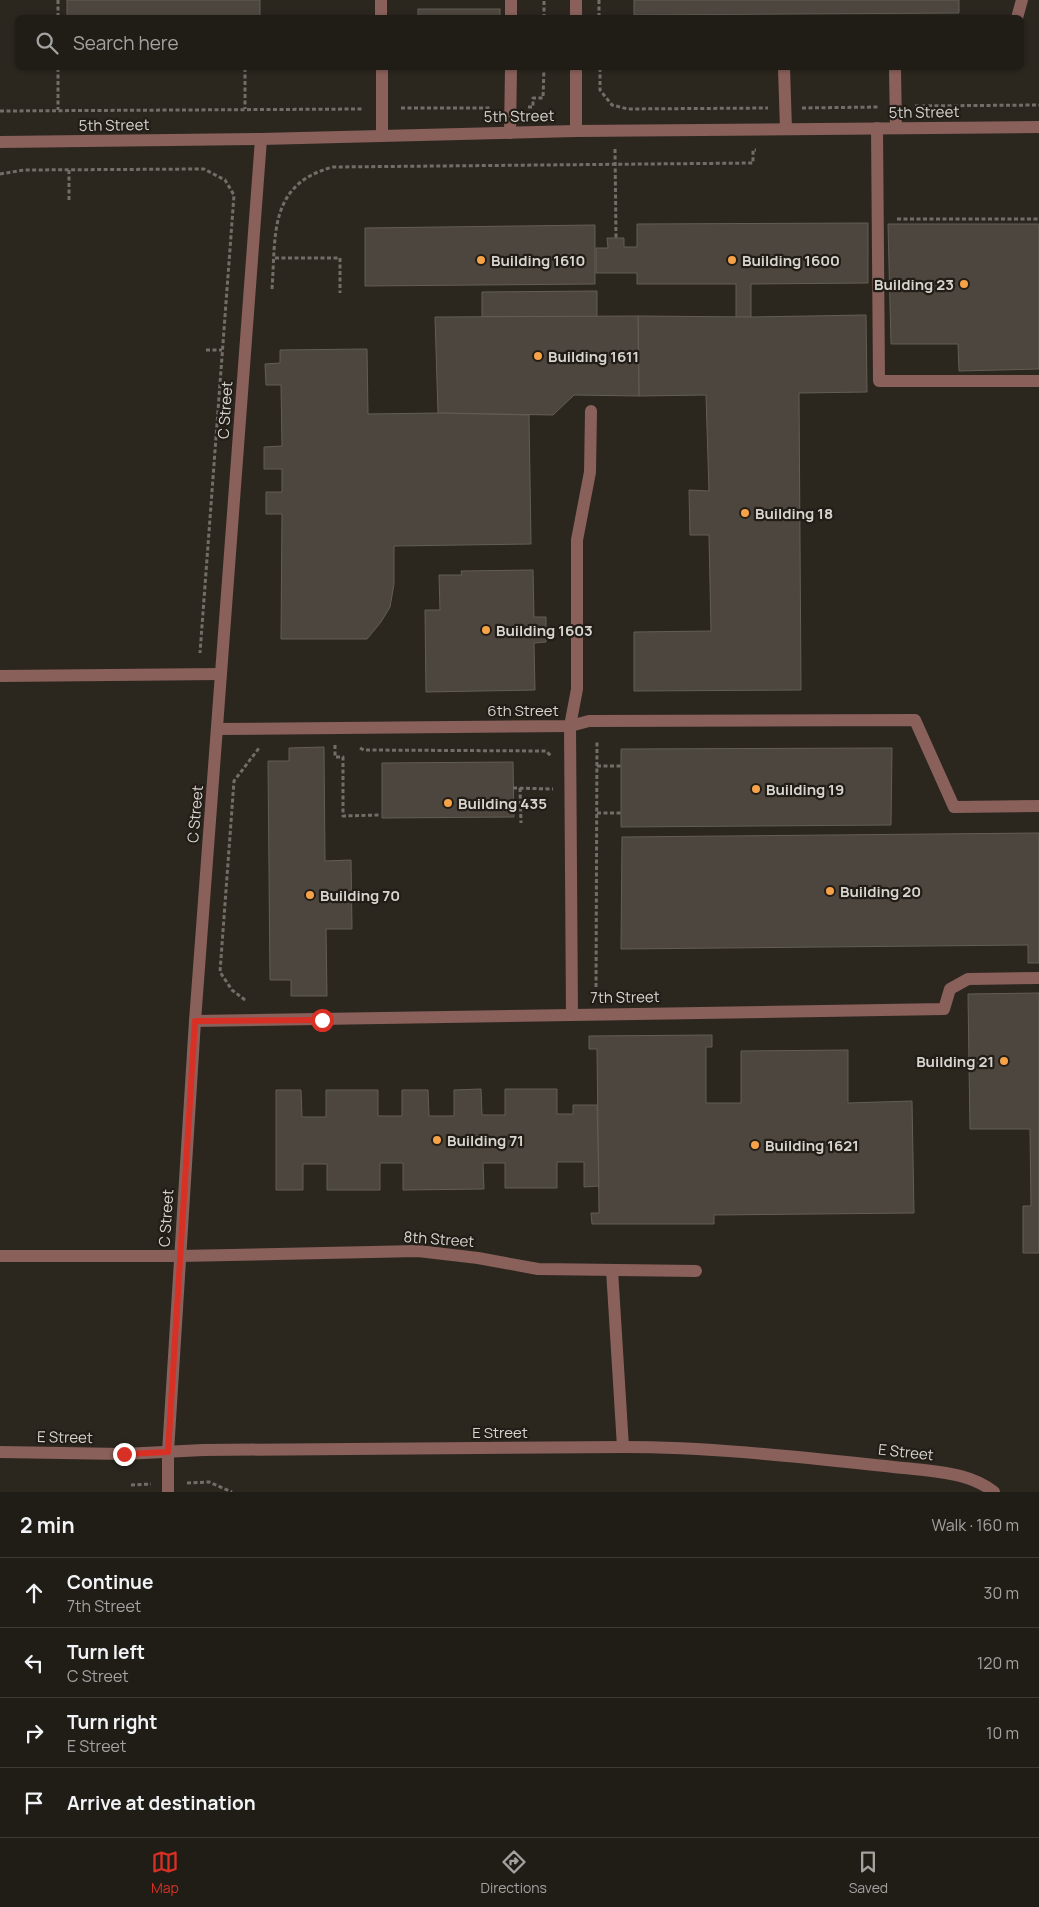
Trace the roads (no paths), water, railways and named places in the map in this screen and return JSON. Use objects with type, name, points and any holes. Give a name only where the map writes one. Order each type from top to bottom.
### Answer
[{"type":"street","points":[[381,0],[381,15]]},
{"type":"street","points":[[511,0],[511,15]]},
{"type":"street","points":[[576,0],[576,15]]},
{"type":"street","points":[[1018,15],[1022,0]]},
{"type":"street","points":[[382,70],[382,136]]},
{"type":"street","points":[[510,133],[511,70]]},
{"type":"street","points":[[576,70],[576,131]]},
{"type":"street","points":[[784,70],[786,129]]},
{"type":"street","points":[[895,70],[896,128]]},
{"type":"street","name":"5th Street","points":[[0,142],[260,140],[576,131],[1039,127]]},
{"type":"street","points":[[877,128],[879,381],[1039,381]]},
{"type":"street","name":"C Street","points":[[168,1492],[168,1452],[195,1021],[260,140]]},
{"type":"street","points":[[591,411],[590,472],[577,540],[577,689],[570,726],[589,721],[915,720],[954,807],[1039,806]]},
{"type":"street","points":[[0,676],[222,674]]},
{"type":"street","name":"6th Street","points":[[218,729],[570,726],[572,1014]]},
{"type":"street","name":"7th Street","points":[[195,1021],[944,1009],[950,989],[968,980],[1039,978]]},
{"type":"street","name":"8th Street","points":[[0,1256],[180,1256],[418,1251],[478,1258],[538,1269],[696,1271]]},
{"type":"street","points":[[612,1270],[623,1447]]},
{"type":"street","name":"E Street","points":[[0,1452],[124,1454],[623,1447],[734,1450],[953,1474],[974,1480],[994,1492]]},
{"type":"place","name":"Building 1610","points":[[481,260]]},
{"type":"place","name":"Building 1600","points":[[732,260]]},
{"type":"place","name":"Building 23","points":[[964,284]]},
{"type":"place","name":"Building 1611","points":[[538,356]]},
{"type":"place","name":"Building 18","points":[[745,513]]},
{"type":"place","name":"Building 1603","points":[[486,630]]},
{"type":"place","name":"Building 19","points":[[756,789]]},
{"type":"place","name":"Building 435","points":[[448,803]]},
{"type":"place","name":"Building 20","points":[[830,891]]},
{"type":"place","name":"Building 70","points":[[310,895]]},
{"type":"place","name":"Building 21","points":[[1004,1061]]},
{"type":"place","name":"Building 71","points":[[437,1140]]},
{"type":"place","name":"Building 1621","points":[[755,1145]]}]
